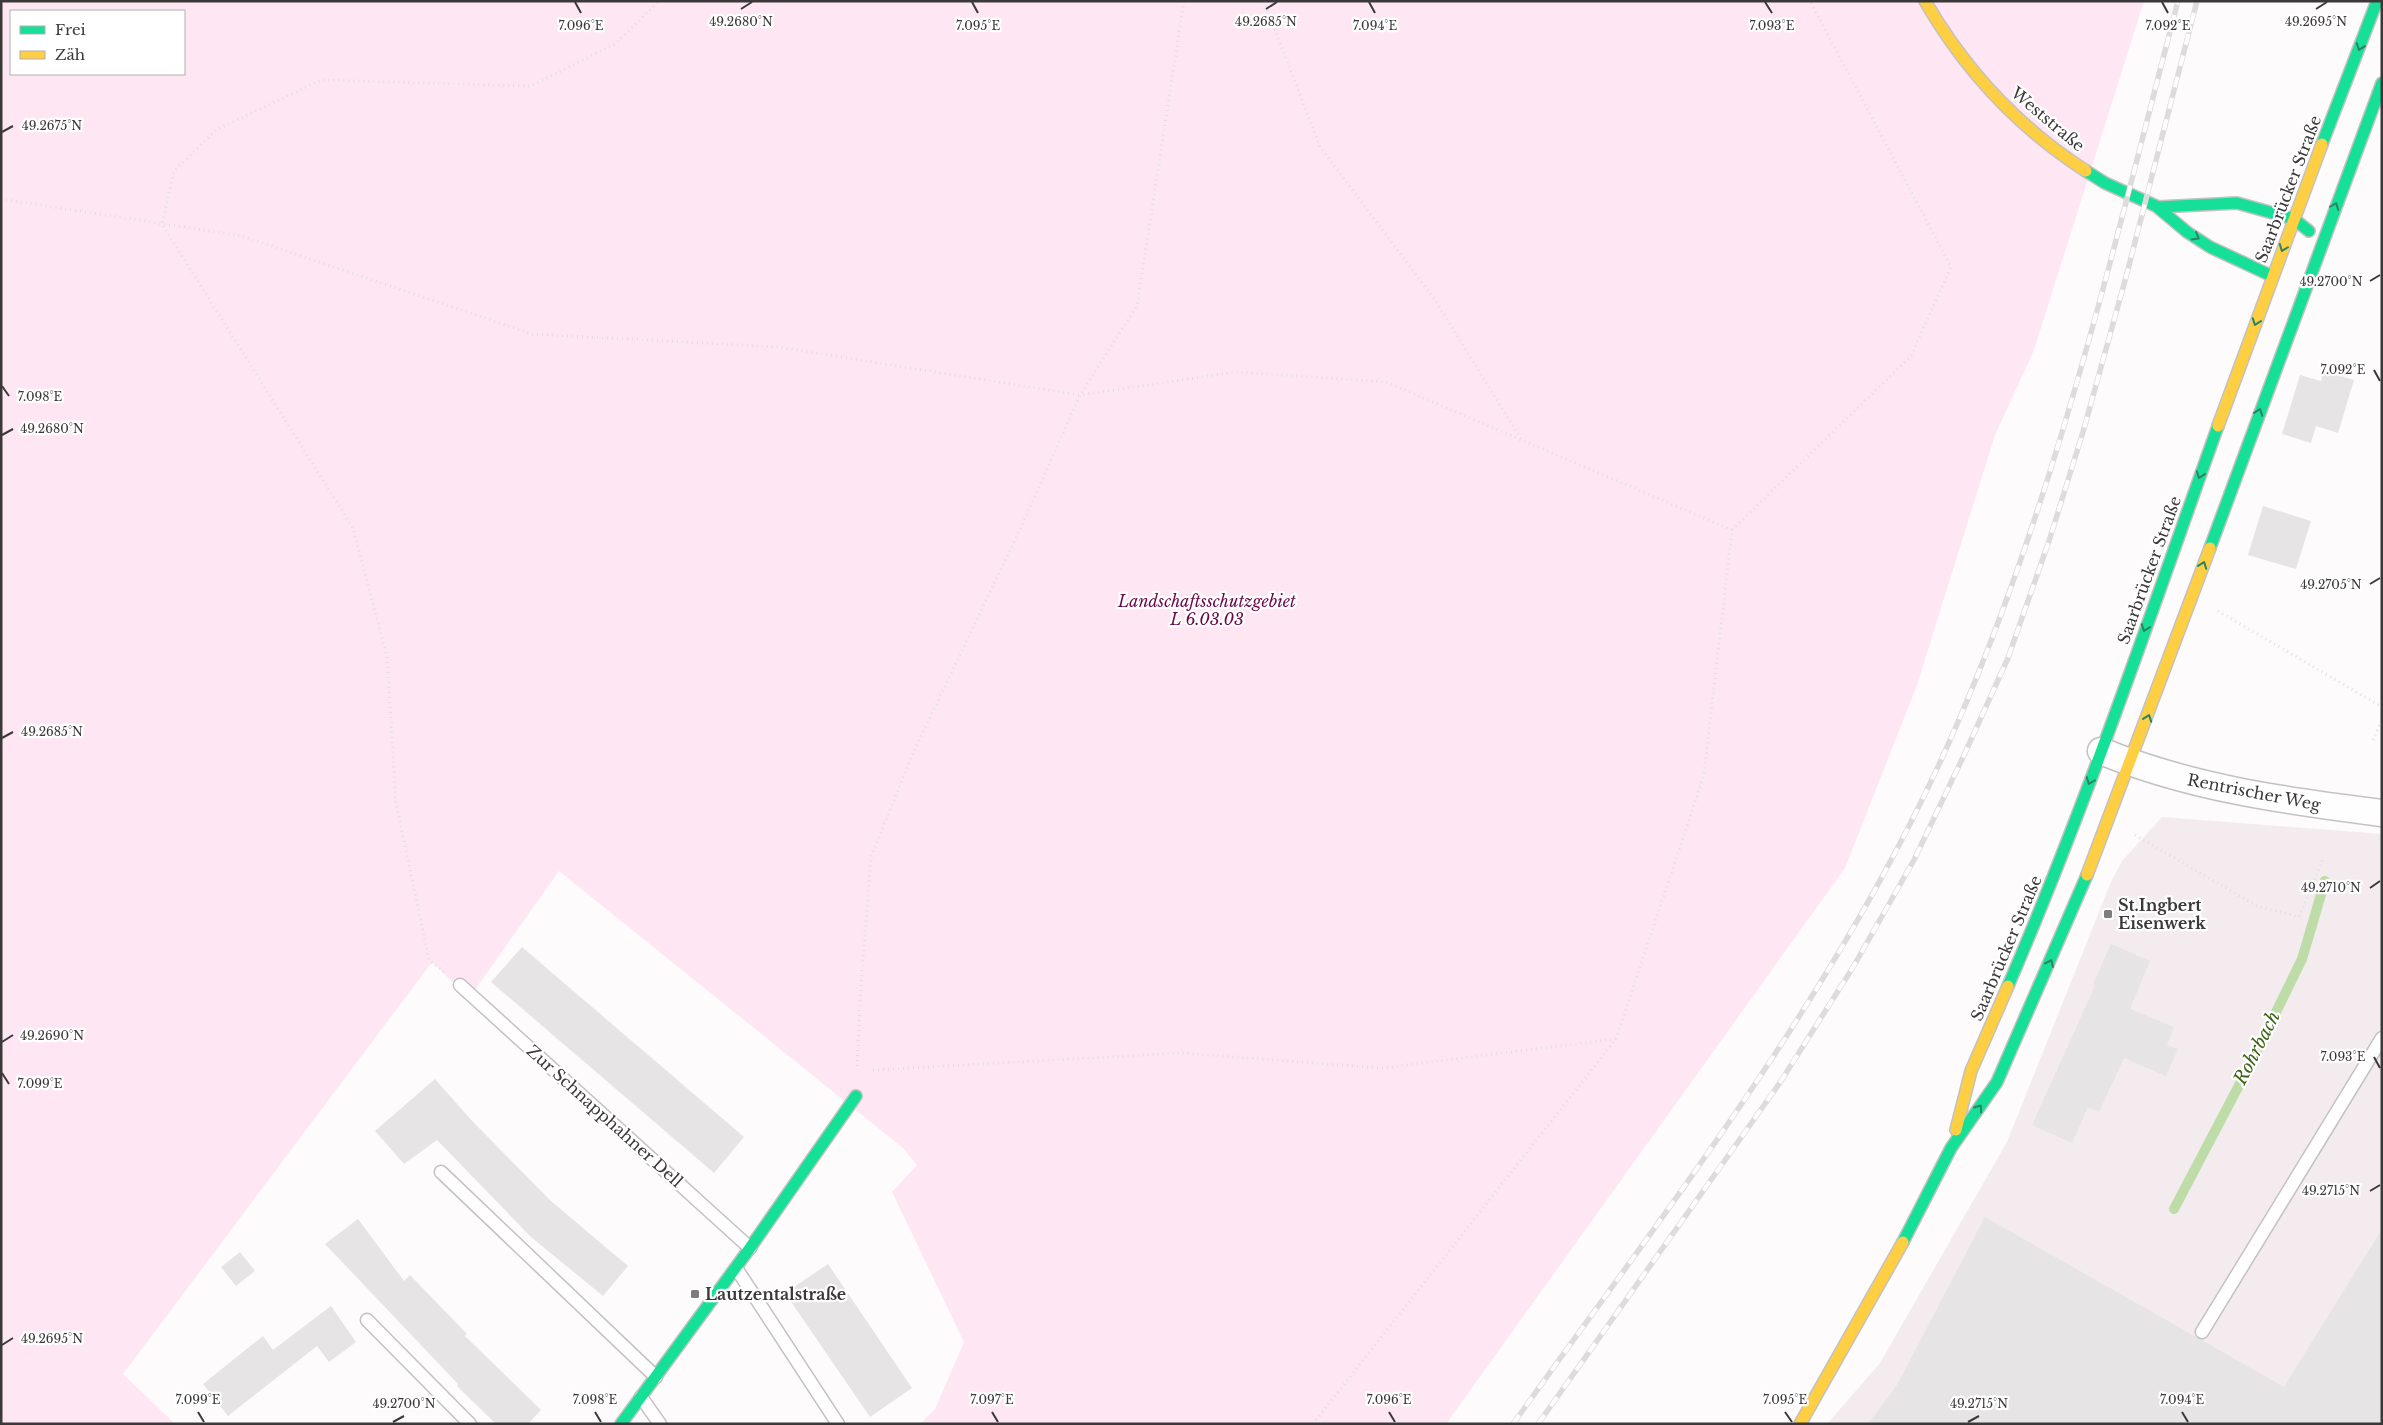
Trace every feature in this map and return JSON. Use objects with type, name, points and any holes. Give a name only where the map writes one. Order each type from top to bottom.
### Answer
[{"type":"main road","name":"Weststraße","points":[[1925,1],[1934,18],[1968,65],[2011,113],[2052,148],[2098,179],[2158,207],[2191,235],[2272,276]]},
{"type":"main road","name":"Saarbrücker Straße","points":[[1951,1148],[1971,1071],[2043,905],[2101,751],[2272,276],[2377,1]]},
{"type":"main road","name":"Saarbrücker Straße","points":[[1800,1424],[1887,1272],[1951,1148],[1997,1082],[2071,916],[2131,764],[2382,82]]},
{"type":"main road","name":"Weststraße","points":[[2158,207],[2238,203],[2294,220]]},
{"type":"main road","points":[[2294,220],[2312,233],[2318,252],[2304,264]]},
{"type":"main road","points":[[2272,276],[2289,272]]},
{"type":"main road","points":[[621,1424],[736,1268],[856,1096]]},
{"type":"street","name":"Rentrischer Weg","points":[[2101,751],[2131,764],[2211,786],[2292,801],[2382,812]]},
{"type":"lane","name":"Zur Schnapphahner Dell","points":[[460,985],[750,1248]]},
{"type":"lane","points":[[2202,1332],[2382,1038]]},
{"type":"lane","points":[[441,1172],[656,1376]]},
{"type":"lane","points":[[736,1268],[838,1424]]},
{"type":"lane","points":[[367,1320],[470,1424]]},
{"type":"lane","points":[[641,1397],[660,1424]]},
{"type":"path","points":[[460,985],[429,960],[396,803],[387,657],[353,528],[162,224],[174,171],[216,130],[321,80],[531,86],[615,44],[659,1]]},
{"type":"path","points":[[856,1096],[861,986],[872,857],[914,750],[1024,523],[1080,395],[1137,306],[1184,1]]},
{"type":"path","points":[[1264,1],[1320,147],[1435,300],[1521,440]]},
{"type":"path","points":[[1313,1424],[1616,1039],[1704,775],[1732,530],[1911,356],[1950,267],[1810,1]]},
{"type":"path","points":[[1,199],[242,236],[532,334],[778,347],[1080,395],[1236,372],[1386,382],[1732,530]]},
{"type":"path","points":[[2192,596],[2382,707]]},
{"type":"path","points":[[2373,740],[2382,720]]},
{"type":"path","points":[[2108,820],[2258,906],[2299,917],[2323,860]]},
{"type":"path","points":[[857,1071],[1181,1053],[1382,1068],[1616,1039]]},
{"type":"shaded area","points":[[2162,817],[2382,834],[2382,1424],[1827,1424],[1880,1363],[2007,1142],[2111,882],[2122,861]]},
{"type":"green space","name":"Landschaftsschutzgebiet L 6.03.03","points":[[1,1],[2144,1],[2034,350],[1995,435],[1917,685],[1845,868],[1446,1424],[920,1424],[935,1409],[964,1342],[892,1192],[917,1165],[903,1148],[559,871],[469,998],[432,962],[123,1374],[175,1424],[1,1424]]},
{"type":"building","points":[[2323,371],[2354,380],[2338,433],[2316,426],[2311,443],[2282,434],[2300,375],[2321,381]]},
{"type":"building","points":[[2263,506],[2311,521],[2296,569],[2248,555]]},
{"type":"building","points":[[2111,944],[2150,961],[2130,1009],[2174,1027],[2167,1045],[2178,1049],[2166,1076],[2124,1058],[2099,1112],[2088,1107],[2072,1143],[2032,1125],[2095,986],[2093,984]]},
{"type":"building","points":[[522,947],[744,1137],[714,1173],[491,982]]},
{"type":"building","points":[[435,1079],[473,1122],[551,1201],[628,1266],[603,1296],[531,1237],[437,1140],[404,1164],[375,1131]]},
{"type":"building","points":[[1985,1217],[2284,1387],[2382,1229],[2382,1424],[1868,1424],[1897,1385]]},
{"type":"building","points":[[358,1219],[404,1281],[410,1275],[467,1334],[465,1336],[541,1410],[528,1424],[496,1424],[457,1386],[458,1384],[325,1244]]},
{"type":"building","points":[[240,1252],[255,1271],[236,1286],[221,1267]]},
{"type":"building","points":[[828,1264],[912,1388],[870,1417],[785,1293]]},
{"type":"building","points":[[331,1306],[356,1342],[329,1362],[317,1346],[228,1416],[203,1384],[263,1336],[273,1350]]},
{"type":"waterway","name":"Rohrbach","points":[[2174,1209],[2256,1053],[2302,959],[2325,881]]},
{"type":"railway","points":[[1513,1424],[1689,1179],[1747,1096],[1802,1012],[1855,926],[1903,838],[1947,747],[1985,657],[2019,565],[2050,472],[2104,285],[2178,1]]},
{"type":"railway","points":[[1538,1424],[1779,1084],[1852,969],[1914,860],[1965,753],[2008,658],[2049,541],[2083,432],[2126,277],[2197,1]]},
{"type":"traffic: fast","points":[[2322,144],[2377,1]]},
{"type":"traffic: fast","points":[[2210,548],[2382,83]]},
{"type":"traffic: fast","points":[[2086,171],[2105,183],[2156,206],[2187,232],[2210,247],[2272,276]]},
{"type":"traffic: fast","points":[[2158,207],[2237,203],[2294,219],[2309,231]]},
{"type":"traffic: fast","points":[[2008,986],[2065,848],[2218,426]]},
{"type":"traffic: fast","points":[[1903,1242],[1951,1148],[1997,1082],[2087,875]]},
{"type":"traffic: fast","points":[[621,1424],[750,1248],[856,1096]]},
{"type":"traffic: slow","points":[[1925,1],[1958,51],[1995,96],[2038,136],[2086,171]]},
{"type":"traffic: slow","points":[[2218,426],[2322,144]]},
{"type":"traffic: slow","points":[[2087,875],[2210,548]]},
{"type":"traffic: slow","points":[[1956,1130],[1971,1071],[2008,986]]},
{"type":"traffic: slow","points":[[1800,1424],[1903,1242]]},
{"type":"place","name":"St.Ingbert Eisenwerk","points":[[2108,914]]},
{"type":"place","name":"Lautzentalstraße","points":[[695,1294]]}]
